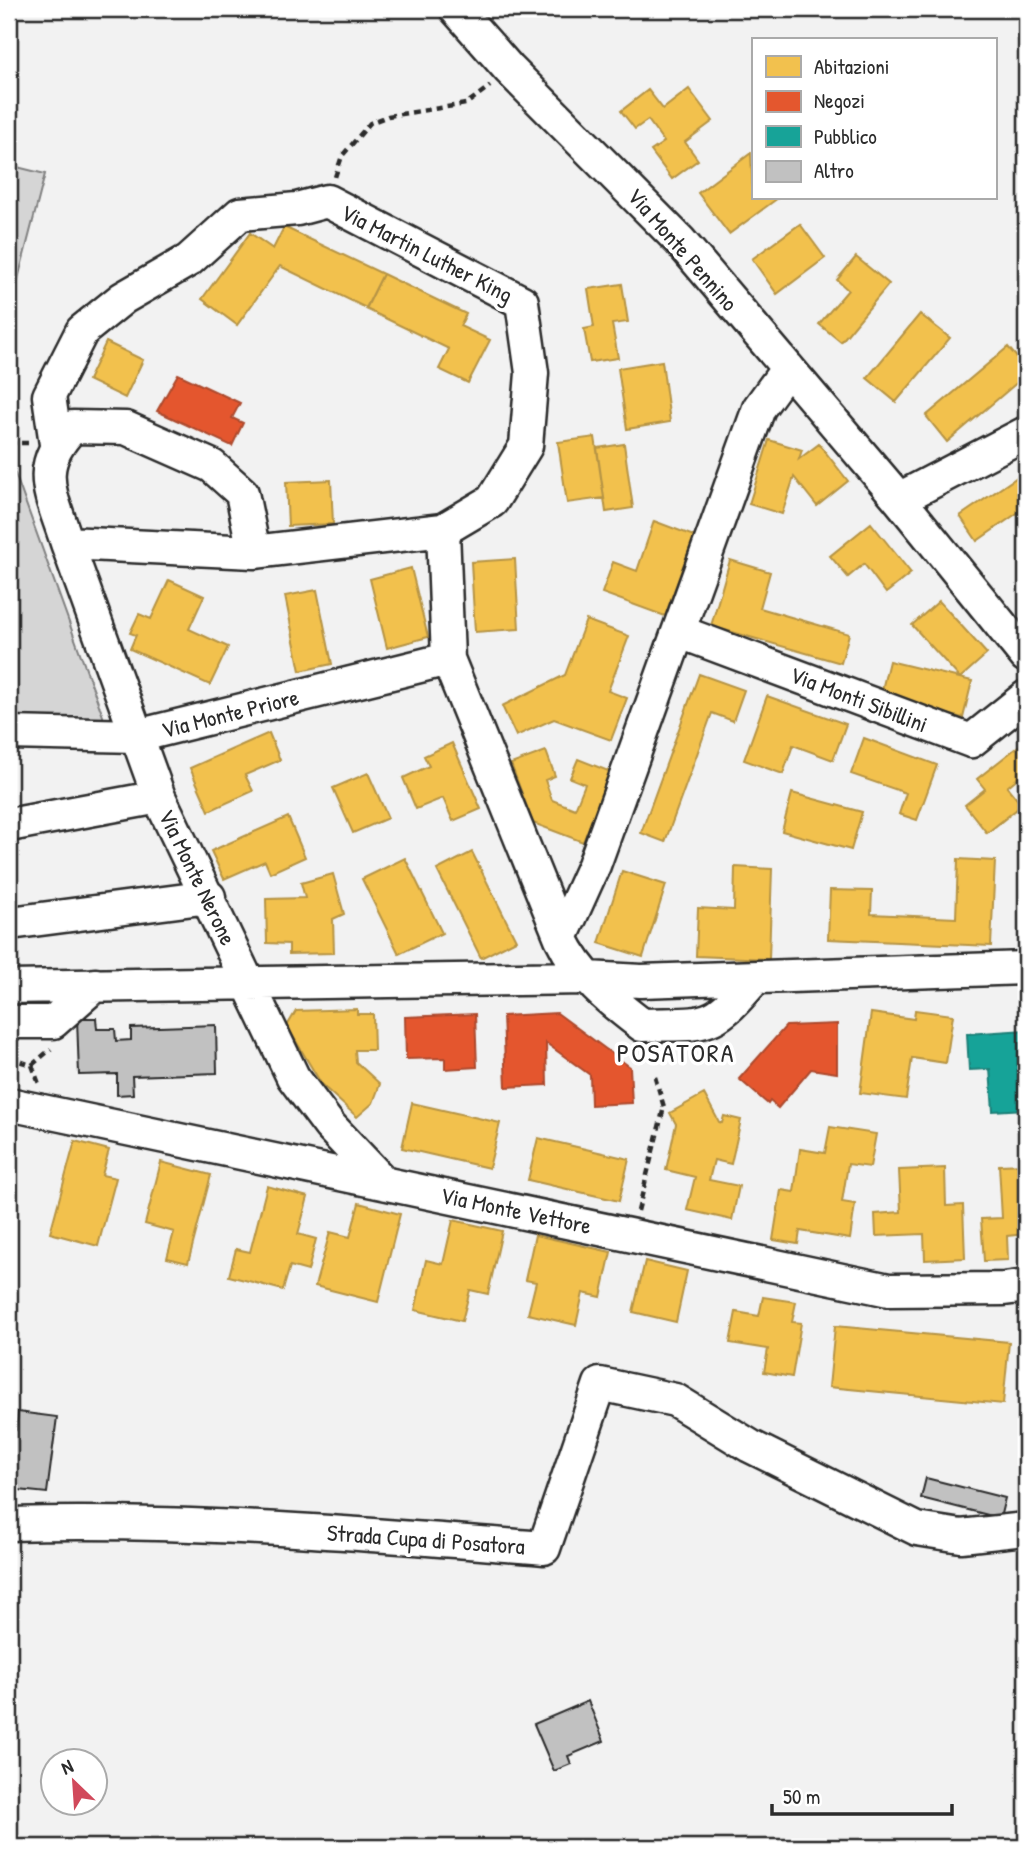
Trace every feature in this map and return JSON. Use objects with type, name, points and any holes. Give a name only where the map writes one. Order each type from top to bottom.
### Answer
[{"type":"street","name":"Via Monte Pennino","points":[[456,9],[487,45],[680,241],[899,499],[1026,656]]},
{"type":"street","name":"Via Martin Luther King","points":[[56,444],[49,396],[82,331],[122,298],[189,260],[240,214],[297,209],[327,201],[522,302],[532,373],[526,446],[492,502],[443,530],[253,540],[67,543]]},
{"type":"street","points":[[561,938],[594,865],[759,408],[788,368]]},
{"type":"street","points":[[67,543],[46,475],[56,444],[73,427],[125,428],[212,466],[242,493],[253,540]]},
{"type":"street","points":[[899,499],[1026,433]]},
{"type":"street","points":[[443,530],[448,659],[571,961],[642,1025],[708,1024],[733,1005],[755,978]]},
{"type":"street","name":"Via Monte Nerone","points":[[67,543],[159,797],[293,1077],[329,1125],[382,1181]]},
{"type":"street","name":"Via Monti Sibillini","points":[[680,632],[971,741],[1026,697]]},
{"type":"street","name":"Via Monte Priore","points":[[9,733],[137,736],[448,659]]},
{"type":"street","points":[[9,825],[159,797]]},
{"type":"street","points":[[19,922],[209,897]]},
{"type":"street","points":[[9,987],[587,978],[641,981],[1013,971],[1026,968]]},
{"type":"street","points":[[9,1022],[53,1022],[95,985]]},
{"type":"street","name":"Via Monte Vettore","points":[[9,1104],[889,1290],[1004,1289],[1026,1286]]},
{"type":"street","name":"Strada Cupa di Posatora","points":[[9,1524],[89,1522],[320,1531],[544,1548],[600,1384],[675,1400],[750,1446],[917,1529],[961,1536],[1026,1529]]},
{"type":"path","points":[[327,201],[342,156],[370,123],[388,116],[466,104],[483,91]]},
{"type":"path","points":[[9,1058],[32,1065],[54,1047],[53,1039]]},
{"type":"path","points":[[631,1236],[664,1107],[655,1077]]},
{"type":"shaded area","points":[[9,165],[45,174],[10,310],[9,309]]},
{"type":"shaded area","points":[[9,457],[104,719],[9,718]]},
{"type":"building: Abitazioni","points":[[689,89],[713,121],[685,142],[698,160],[672,179],[651,151],[664,142],[648,120],[635,129],[621,111],[648,90],[663,109]]},
{"type":"building: Abitazioni","points":[[751,153],[752,200],[775,200],[729,234],[698,193]]},
{"type":"building: Abitazioni","points":[[800,224],[825,258],[777,294],[752,259]]},
{"type":"building: Abitazioni","points":[[284,227],[383,274],[366,308],[280,266],[237,325],[202,299],[250,233],[273,249]]},
{"type":"building: Abitazioni","points":[[856,257],[889,284],[841,342],[819,324],[848,290],[837,280]]},
{"type":"building: Abitazioni","points":[[383,274],[466,314],[460,326],[490,340],[468,383],[439,369],[449,349],[366,309]]},
{"type":"building: Abitazioni","points":[[622,284],[628,322],[612,324],[618,358],[590,362],[584,329],[594,327],[588,289]]},
{"type":"building: Abitazioni","points":[[920,314],[950,338],[896,402],[867,378]]},
{"type":"building: Abitazioni","points":[[106,342],[143,360],[125,398],[88,380]]},
{"type":"building: Abitazioni","points":[[1008,347],[1026,368],[1026,375],[947,442],[926,416]]},
{"type":"building: Abitazioni","points":[[662,361],[670,422],[627,429],[618,368]]},
{"type":"building: Abitazioni","points":[[595,437],[604,498],[567,503],[558,442]]},
{"type":"building: Abitazioni","points":[[769,440],[802,450],[799,459],[819,444],[848,481],[817,506],[794,477],[782,514],[749,504]]},
{"type":"building: Abitazioni","points":[[624,444],[633,508],[606,512],[597,448]]},
{"type":"building: Abitazioni","points":[[1026,471],[1026,507],[977,541],[960,516]]},
{"type":"building: Abitazioni","points":[[331,480],[333,524],[288,526],[286,482]]},
{"type":"building: Abitazioni","points":[[654,521],[694,536],[665,616],[602,593],[613,562],[637,571]]},
{"type":"building: Abitazioni","points":[[871,523],[911,573],[886,593],[864,564],[848,577],[830,556]]},
{"type":"building: Abitazioni","points":[[515,559],[519,629],[475,632],[471,562]]},
{"type":"building: Abitazioni","points":[[730,560],[770,572],[760,608],[849,634],[841,663],[711,626]]},
{"type":"building: Abitazioni","points":[[411,568],[428,637],[387,648],[370,579]]},
{"type":"building: Abitazioni","points":[[169,580],[204,596],[189,629],[228,647],[210,685],[130,649],[136,635],[130,633],[139,614],[151,619]]},
{"type":"building: Abitazioni","points":[[317,590],[332,664],[300,671],[285,596]]},
{"type":"building: Abitazioni","points":[[939,601],[987,654],[960,678],[912,625]]},
{"type":"building: Abitazioni","points":[[586,620],[629,636],[608,691],[627,698],[611,740],[554,719],[516,736],[502,706],[565,675]]},
{"type":"building: Abitazioni","points":[[889,661],[972,681],[963,718],[880,698]]},
{"type":"building: Abitazioni","points":[[699,674],[744,690],[733,721],[712,713],[665,842],[641,833]]},
{"type":"building: Abitazioni","points":[[767,696],[846,724],[833,760],[793,745],[783,774],[744,760]]},
{"type":"building: Abitazioni","points":[[269,733],[280,760],[245,775],[253,791],[209,811],[190,768]]},
{"type":"building: Abitazioni","points":[[864,738],[937,765],[917,820],[899,814],[906,793],[851,774]]},
{"type":"building: Abitazioni","points":[[1026,740],[1026,771],[1007,787],[1022,805],[987,833],[965,805],[985,789],[977,779]]},
{"type":"building: Abitazioni","points":[[452,743],[481,809],[453,821],[443,798],[416,809],[403,778],[429,766],[424,756]]},
{"type":"building: Abitazioni","points":[[546,751],[555,776],[545,780],[552,800],[575,809],[585,784],[570,778],[578,759],[611,772],[583,842],[533,823],[511,764]]},
{"type":"building: Abitazioni","points":[[368,773],[388,818],[353,833],[333,788]]},
{"type":"building: Abitazioni","points":[[792,793],[862,812],[851,850],[782,831]]},
{"type":"building: Abitazioni","points":[[288,817],[305,857],[270,873],[265,861],[224,879],[211,851]]},
{"type":"building: Abitazioni","points":[[472,852],[516,940],[481,958],[437,870]]},
{"type":"building: Abitazioni","points":[[405,858],[442,933],[399,954],[362,879]]},
{"type":"building: Abitazioni","points":[[958,859],[995,861],[991,946],[828,939],[830,890],[872,891],[871,914],[956,918]]},
{"type":"building: Abitazioni","points":[[735,867],[772,869],[769,959],[696,956],[698,908],[734,910]]},
{"type":"building: Abitazioni","points":[[622,871],[666,885],[643,957],[599,943]]},
{"type":"building: Abitazioni","points":[[333,874],[344,914],[333,919],[334,953],[289,954],[289,944],[267,943],[266,899],[305,898],[301,883]]},
{"type":"building: Abitazioni","points":[[357,1009],[357,1014],[373,1014],[374,1050],[355,1050],[356,1062],[380,1084],[373,1103],[357,1117],[322,1085],[287,1026],[296,1011]]},
{"type":"building: Abitazioni","points":[[915,1010],[953,1015],[946,1063],[912,1058],[906,1099],[860,1093],[871,1013],[914,1019]]},
{"type":"building: Abitazioni","points":[[704,1094],[719,1122],[722,1123],[724,1116],[741,1120],[731,1164],[714,1160],[709,1180],[739,1186],[732,1220],[687,1210],[695,1177],[666,1170],[676,1124],[670,1113]]},
{"type":"building: Abitazioni","points":[[412,1103],[500,1123],[489,1168],[402,1148]]},
{"type":"building: Abitazioni","points":[[830,1127],[876,1134],[870,1167],[848,1164],[842,1202],[855,1204],[850,1239],[800,1231],[798,1244],[773,1240],[781,1190],[794,1192],[800,1149],[825,1153]]},
{"type":"building: Abitazioni","points":[[538,1138],[629,1159],[619,1201],[528,1180]]},
{"type":"building: Abitazioni","points":[[75,1141],[109,1150],[102,1175],[116,1178],[98,1246],[50,1233]]},
{"type":"building: Abitazioni","points":[[161,1162],[211,1175],[188,1263],[167,1258],[174,1232],[145,1224]]},
{"type":"building: Abitazioni","points":[[1026,1164],[1026,1234],[1007,1236],[1008,1260],[984,1261],[981,1219],[1002,1218],[999,1165]]},
{"type":"building: Abitazioni","points":[[945,1168],[946,1206],[963,1205],[965,1258],[925,1260],[924,1234],[876,1236],[875,1214],[901,1212],[899,1170]]},
{"type":"building: Abitazioni","points":[[267,1186],[308,1197],[298,1234],[316,1239],[308,1271],[290,1266],[283,1290],[229,1276],[236,1249],[250,1252]]},
{"type":"building: Abitazioni","points":[[359,1203],[400,1214],[378,1302],[315,1286],[330,1232],[350,1237]]},
{"type":"building: Abitazioni","points":[[453,1220],[502,1231],[488,1294],[470,1290],[462,1321],[415,1310],[426,1260],[443,1264]]},
{"type":"building: Abitazioni","points":[[535,1235],[611,1252],[601,1297],[583,1293],[576,1325],[528,1314],[536,1282],[525,1280]]},
{"type":"building: Abitazioni","points":[[645,1261],[687,1271],[676,1322],[633,1312]]},
{"type":"building: Abitazioni","points":[[763,1297],[796,1302],[792,1322],[801,1323],[792,1377],[764,1372],[768,1349],[730,1343],[736,1312],[759,1316]]},
{"type":"building: Abitazioni","points":[[835,1326],[1009,1342],[1003,1404],[829,1387]]},
{"type":"building: Negozi","points":[[178,374],[240,403],[232,418],[243,423],[232,446],[157,411]]},
{"type":"building: Negozi","points":[[557,1013],[630,1067],[632,1103],[591,1105],[590,1075],[546,1043],[547,1085],[506,1087],[503,1016]]},
{"type":"building: Negozi","points":[[475,1014],[477,1067],[445,1069],[445,1058],[406,1059],[405,1017]]},
{"type":"building: Negozi","points":[[837,1024],[837,1073],[811,1069],[778,1108],[770,1101],[768,1104],[739,1079],[786,1026]]},
{"type":"building: Pubblico","points":[[1026,1030],[1026,1109],[993,1111],[990,1069],[969,1070],[967,1034]]},
{"type":"building: Altro","points":[[77,1018],[96,1018],[97,1029],[115,1029],[116,1041],[131,1040],[131,1028],[216,1025],[217,1073],[132,1076],[133,1094],[117,1095],[117,1074],[79,1075]]},
{"type":"building: Altro","points":[[18,1412],[57,1417],[47,1493],[9,1489],[9,1429],[16,1430]]},
{"type":"building: Altro","points":[[926,1478],[1005,1498],[1000,1518],[921,1498]]},
{"type":"building: Altro","points":[[588,1701],[604,1741],[568,1756],[571,1764],[554,1771],[534,1724]]},
{"type":"district","name":"POSATORA","points":[[676,1052]]}]
